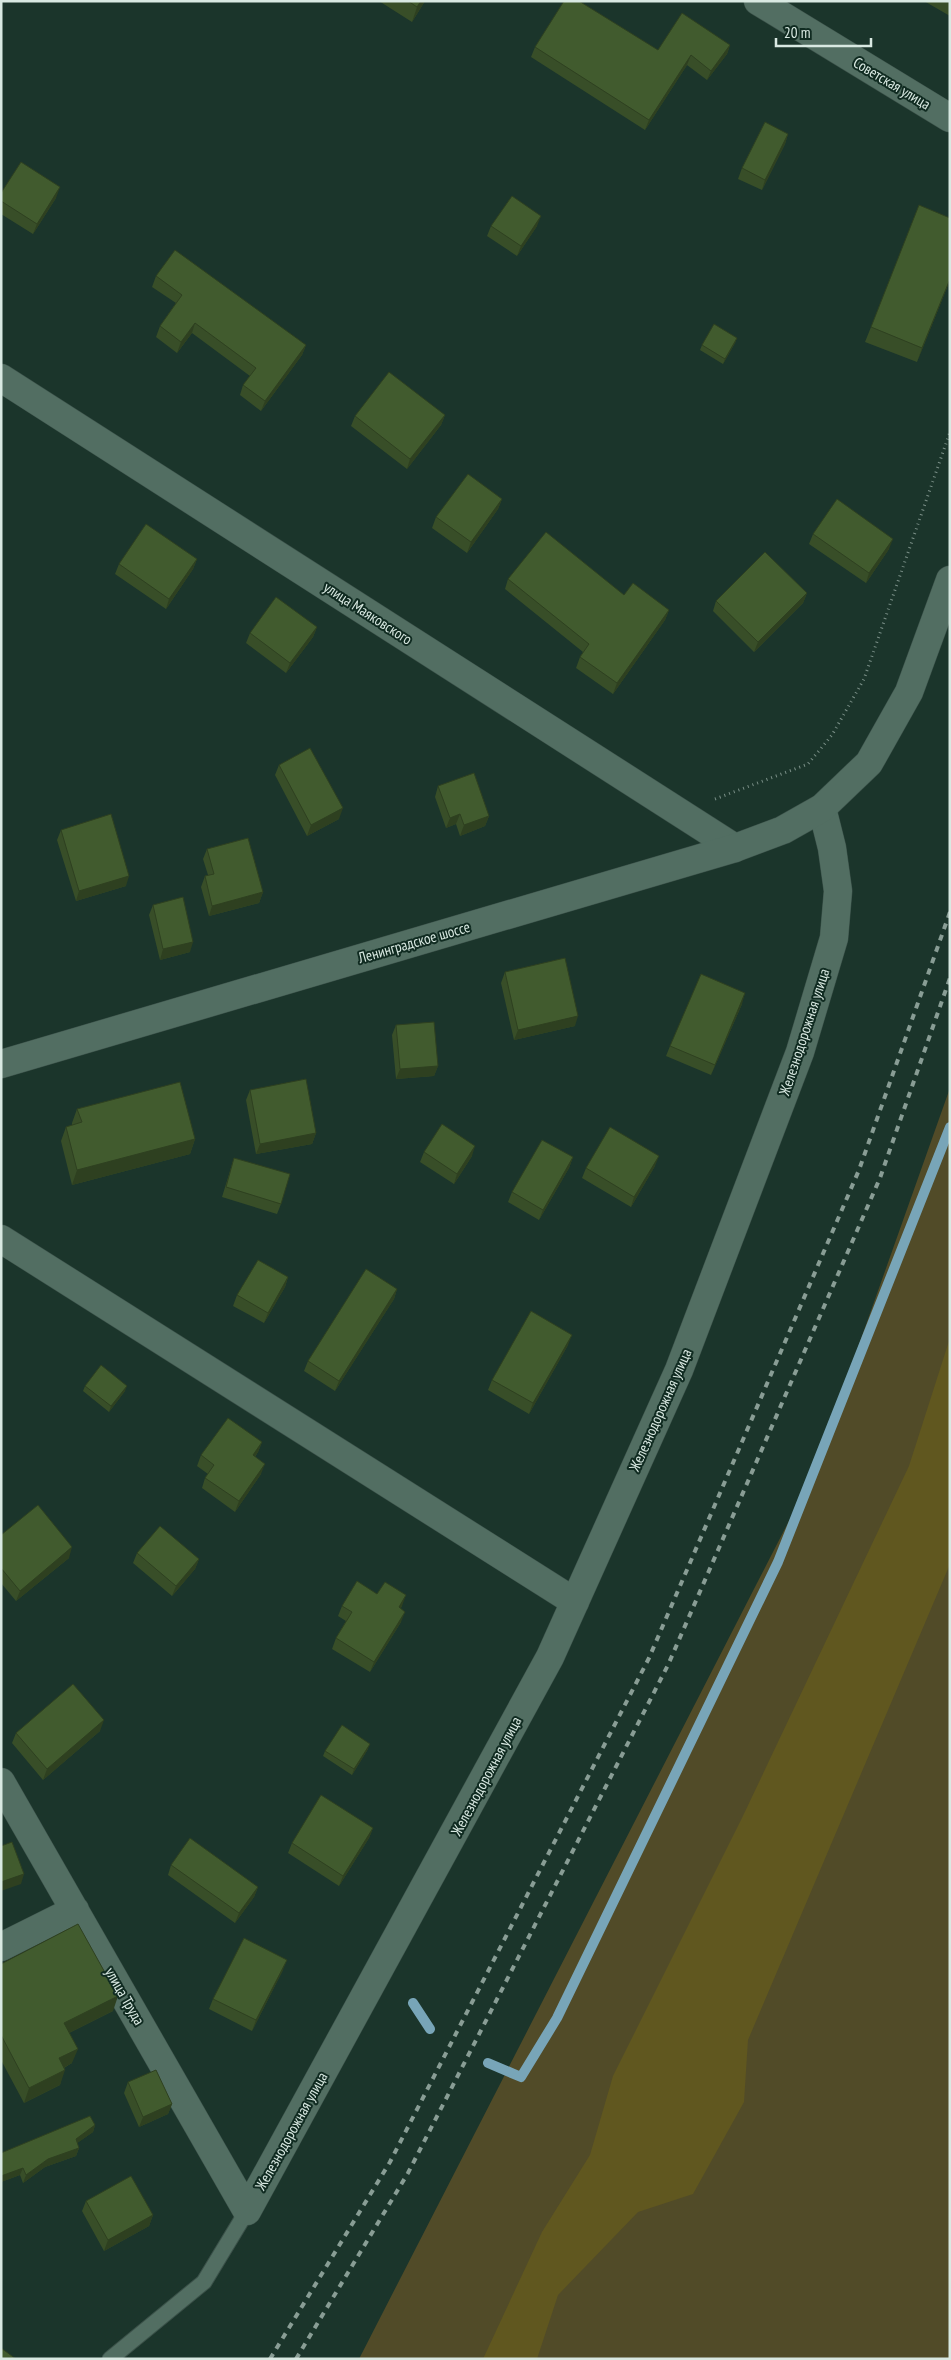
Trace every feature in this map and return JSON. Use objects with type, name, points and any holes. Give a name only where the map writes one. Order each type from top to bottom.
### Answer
[{"type":"street","name":"Советская улица","points":[[758,1],[950,118]]},
{"type":"street","name":"улица Маяковского","points":[[1,378],[735,848]]},
{"type":"street","points":[[822,808],[869,763],[904,700],[950,580]]},
{"type":"street","name":"Ленинградское шоссе","points":[[1,1064],[735,848],[783,830],[822,808]]},
{"type":"street","name":"Железнодорожная улица","points":[[247,2212],[550,1657],[679,1370],[800,1052],[834,938],[838,891],[832,848],[822,808]]},
{"type":"street","points":[[1,1239],[575,1602]]},
{"type":"street","name":"улица Труда","points":[[1,1782],[247,2212]]},
{"type":"street","points":[[1,1946],[75,1910]]},
{"type":"lane","points":[[110,2359],[204,2282],[247,2212]]},
{"type":"path","points":[[679,811],[808,764],[832,734],[864,679],[950,432]]},
{"type":"shaded area","points":[[950,1088],[950,2359],[359,2359],[813,1474]]},
{"type":"shaded area","points":[[950,1338],[950,1564],[748,2040],[744,2102],[693,2194],[638,2212],[558,2295],[537,2359],[483,2359],[542,2232],[590,2155],[613,2076],[742,1818],[909,1466]]},
{"type":"building","points":[[408,1],[421,1],[417,7]]},
{"type":"building","points":[[564,1],[579,1],[658,50],[682,13],[730,45],[711,71],[691,55],[649,120],[535,47]]},
{"type":"building","points":[[765,122],[788,134],[765,180],[742,168]]},
{"type":"building","points":[[21,162],[60,187],[37,224],[1,201],[1,193]]},
{"type":"building","points":[[512,196],[541,216],[521,246],[491,226]]},
{"type":"building","points":[[919,205],[950,218],[950,279],[922,348],[871,327]]},
{"type":"building","points":[[175,250],[306,345],[265,401],[243,385],[256,368],[195,323],[181,342],[160,326],[182,295],[156,276]]},
{"type":"building","points":[[714,324],[737,338],[725,359],[702,345]]},
{"type":"building","points":[[389,372],[445,415],[410,459],[355,416]]},
{"type":"building","points":[[468,474],[502,499],[471,542],[436,517]]},
{"type":"building","points":[[837,499],[893,539],[869,573],[813,534]]},
{"type":"building","points":[[146,524],[197,559],[169,599],[119,564]]},
{"type":"building","points":[[546,532],[624,595],[633,583],[669,610],[617,683],[580,657],[589,644],[508,579]]},
{"type":"building","points":[[765,552],[807,593],[758,642],[716,601]]},
{"type":"building","points":[[276,597],[317,627],[290,663],[250,633]]},
{"type":"building","points":[[310,748],[343,808],[311,825],[279,765]]},
{"type":"building","points":[[474,773],[489,816],[464,825],[460,814],[450,818],[438,786]]},
{"type":"building","points":[[111,814],[129,876],[79,891],[61,830]]},
{"type":"building","points":[[248,838],[263,892],[212,906],[205,876],[214,874],[207,849]]},
{"type":"building","points":[[183,897],[193,942],[163,949],[153,905]]},
{"type":"building","points":[[565,958],[578,1016],[518,1030],[505,972]]},
{"type":"building","points":[[701,974],[745,993],[715,1065],[670,1046]]},
{"type":"building","points":[[434,1022],[438,1066],[400,1069],[396,1025]]},
{"type":"building","points":[[306,1079],[316,1133],[260,1144],[250,1090]]},
{"type":"building","points":[[180,1082],[195,1139],[77,1170],[66,1127],[82,1122],[77,1109]]},
{"type":"building","points":[[442,1124],[475,1146],[457,1174],[424,1152]]},
{"type":"building","points":[[610,1127],[659,1156],[634,1197],[586,1168]]},
{"type":"building","points":[[542,1140],[573,1157],[543,1210],[512,1192]]},
{"type":"building","points":[[234,1158],[290,1174],[281,1204],[226,1187]]},
{"type":"building","points":[[258,1260],[288,1277],[268,1313],[237,1295]]},
{"type":"building","points":[[366,1269],[397,1289],[339,1381],[308,1361]]},
{"type":"building","points":[[531,1311],[572,1335],[533,1403],[492,1380]]},
{"type":"building","points":[[101,1365],[127,1386],[111,1406],[85,1386]]},
{"type":"building","points":[[228,1418],[262,1442],[253,1455],[265,1464],[239,1501],[205,1478],[214,1465],[201,1455]]},
{"type":"building","points":[[38,1505],[72,1547],[20,1591],[1,1568],[1,1535]]},
{"type":"building","points":[[160,1526],[199,1559],[176,1586],[137,1553]]},
{"type":"building","points":[[357,1581],[377,1594],[385,1582],[406,1595],[399,1607],[405,1612],[374,1662],[336,1638],[352,1612],[342,1606]]},
{"type":"building","points":[[73,1684],[104,1720],[47,1769],[16,1733]]},
{"type":"building","points":[[342,1725],[370,1744],[354,1769],[325,1751]]},
{"type":"building","points":[[321,1795],[373,1828],[343,1876],[292,1843]]},
{"type":"building","points":[[190,1838],[258,1887],[239,1913],[171,1865]]},
{"type":"building","points":[[12,1842],[24,1874],[1,1882],[1,1846]]},
{"type":"building","points":[[78,1924],[118,1996],[64,2023],[78,2049],[59,2058],[65,2070],[29,2088],[1,2035],[1,1964]]},
{"type":"building","points":[[244,1938],[287,1960],[256,2020],[213,1999]]},
{"type":"building","points":[[156,2070],[172,2104],[143,2117],[128,2082]]},
{"type":"building","points":[[90,2116],[95,2125],[76,2139],[79,2148],[48,2159],[26,2175],[23,2168],[1,2176],[1,2153]]},
{"type":"building","points":[[131,2176],[153,2215],[108,2240],[86,2201]]},
{"type":"building","points":[[1,2348],[16,2359],[1,2359]]},
{"type":"waterway","points":[[488,2063],[521,2077],[557,2018],[778,1562],[950,1127]]},
{"type":"waterway","points":[[413,2003],[430,2029]]},
{"type":"railway","points":[[270,2359],[390,2162],[649,1658],[859,1170],[950,912]]},
{"type":"railway","points":[[296,2359],[408,2173],[668,1665],[880,1178],[950,978]]}]
